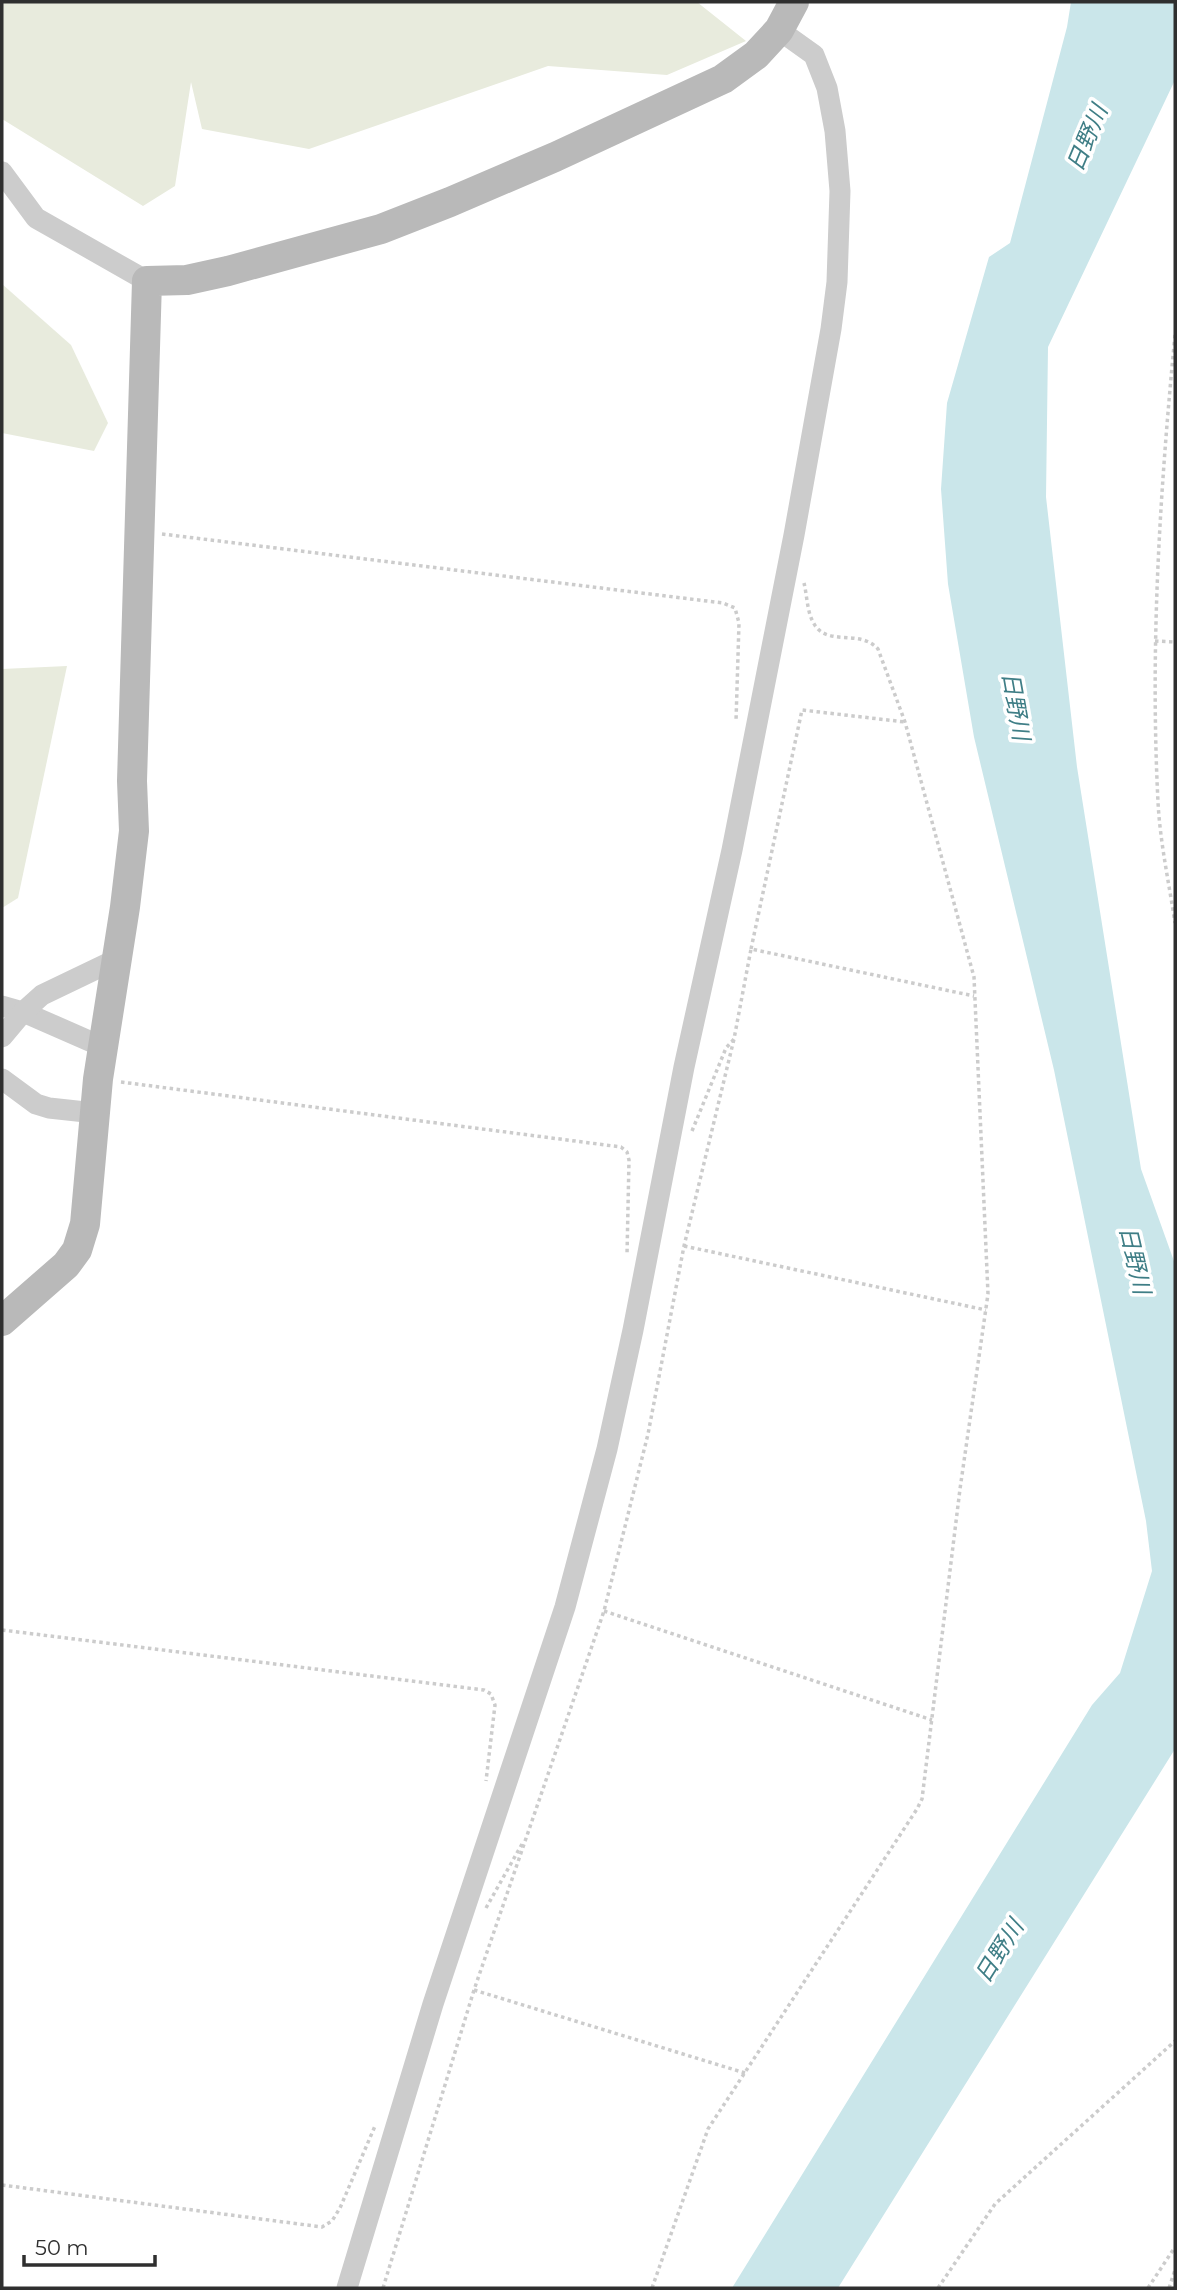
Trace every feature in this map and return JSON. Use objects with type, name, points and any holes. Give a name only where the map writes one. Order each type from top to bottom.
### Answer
[{"type":"street","points":[[2,172],[36,218],[147,281],[187,280],[381,229],[555,157],[723,79],[756,55],[779,30],[794,2]]},
{"type":"street","points":[[347,2288],[433,2004],[565,1607],[607,1449],[684,1067],[732,850],[791,549],[831,329],[837,282],[839,191],[835,131],[827,88],[814,55],[779,30]]},
{"type":"street","points":[[2,1321],[66,1265],[77,1250],[85,1224],[99,1079],[134,831],[132,781],[147,281]]},
{"type":"street","points":[[2,1037],[42,995],[117,959]]},
{"type":"street","points":[[2,1006],[23,1012],[103,1047]]},
{"type":"street","points":[[2,1079],[36,1104],[95,1113]]},
{"type":"path","points":[[1175,335],[1160,494],[1154,641],[1158,804],[1175,923]]},
{"type":"path","points":[[139,531],[723,603],[735,608],[739,623],[736,730]]},
{"type":"path","points":[[652,2288],[703,2139],[922,1799],[960,1489],[988,1294],[974,977],[905,722],[878,649],[871,641],[823,633],[813,622],[802,572]]},
{"type":"path","points":[[1154,641],[1175,642]]},
{"type":"path","points":[[383,2288],[474,1990],[604,1611],[648,1434],[684,1246],[734,1040],[802,710],[905,722]]},
{"type":"path","points":[[751,948],[974,996]]},
{"type":"path","points":[[690,1138],[726,1048],[734,1040]]},
{"type":"path","points":[[99,1079],[621,1147],[627,1152],[629,1160],[627,1261]]},
{"type":"path","points":[[684,1246],[986,1310]]},
{"type":"path","points":[[604,1611],[932,1720]]},
{"type":"path","points":[[2,1630],[484,1690],[491,1694],[495,1704],[485,1785]]},
{"type":"path","points":[[474,1990],[745,2073]]},
{"type":"path","points":[[938,2288],[995,2204],[1175,2041]]},
{"type":"path","points":[[2,2185],[322,2227],[332,2221],[340,2208],[376,2122]]},
{"type":"path","points":[[1148,2288],[1175,2248]]},
{"type":"path","points":[[1169,2288],[1175,2270]]},
{"type":"shaded area","points":[[2,2],[697,2],[746,41],[667,75],[548,66],[309,149],[202,129],[191,82],[175,186],[143,206],[2,119]]},
{"type":"shaded area","points":[[2,284],[71,345],[108,423],[94,451],[2,433]]},
{"type":"shaded area","points":[[67,666],[18,898],[2,908],[2,669]]},
{"type":"water","name":"日野川","points":[[1071,2],[1175,2],[1175,80],[1048,347],[1046,497],[1077,767],[1141,1169],[1175,1264],[1175,1749],[838,2288],[732,2288],[1092,1705],[1120,1673],[1152,1571],[1146,1521],[1054,1070],[974,737],[948,584],[941,489],[947,403],[989,257],[1010,243],[1067,27]]}]
